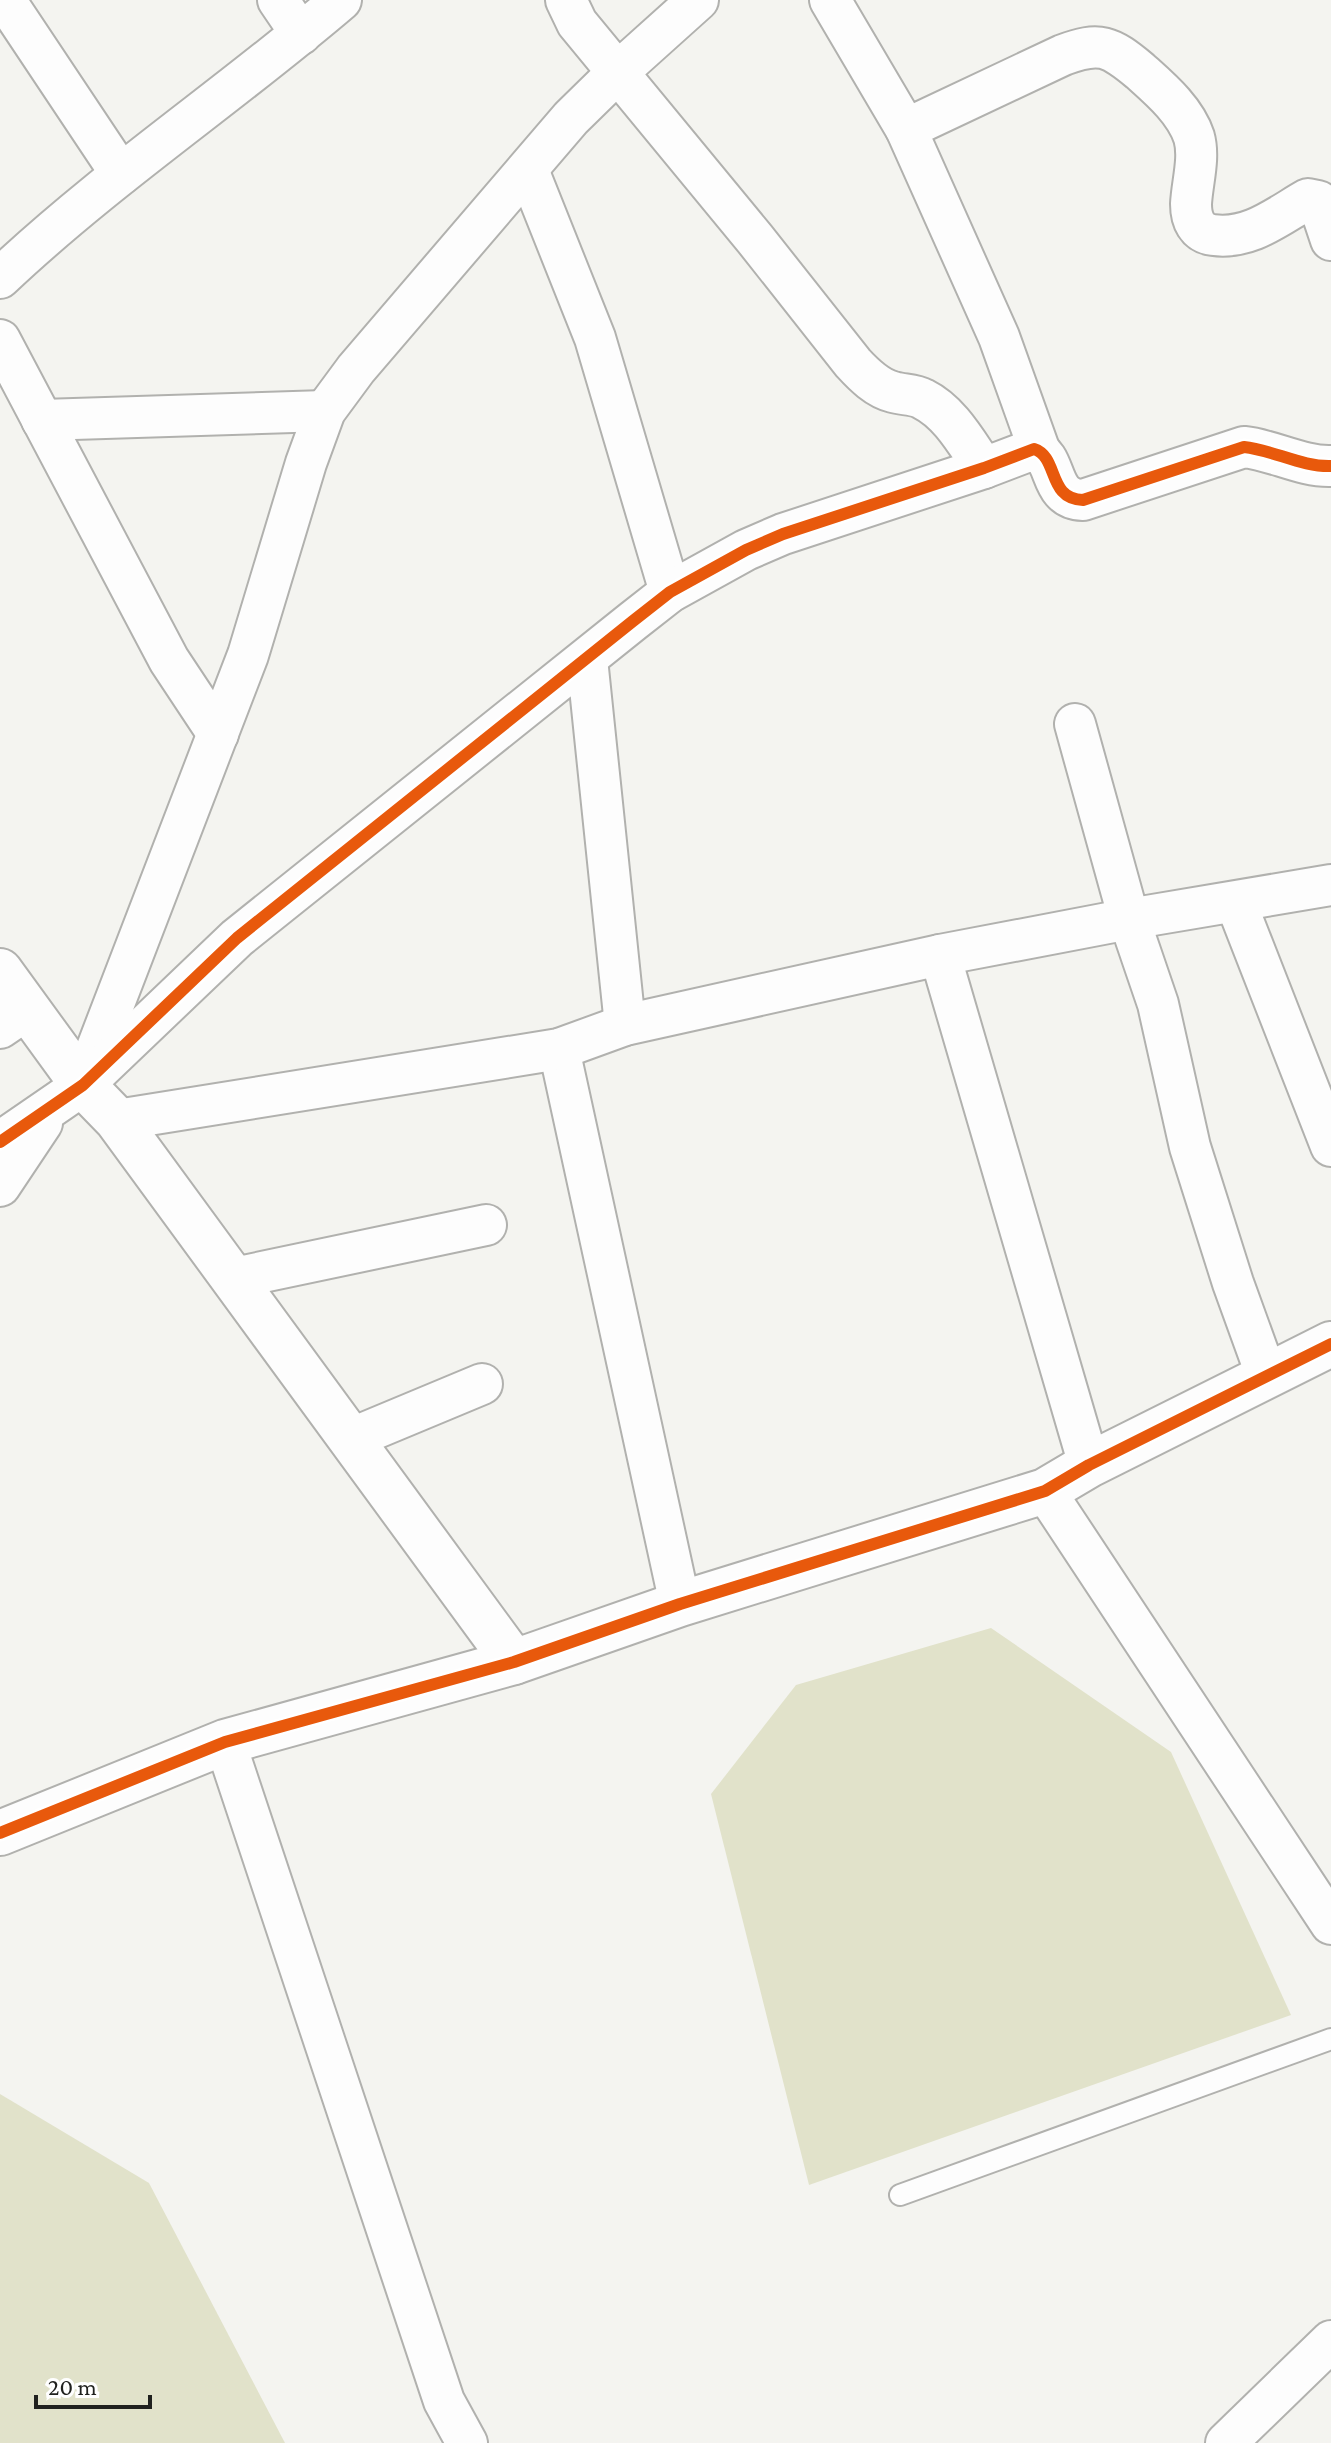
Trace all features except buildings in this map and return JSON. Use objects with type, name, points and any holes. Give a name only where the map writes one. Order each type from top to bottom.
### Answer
[{"type":"street","points":[[278,0],[301,34]]},
{"type":"street","points":[[0,278],[121,174],[341,0]]},
{"type":"street","points":[[566,0],[577,23],[866,378],[889,392],[920,397],[938,408],[984,468]]},
{"type":"street","points":[[0,1186],[69,1095],[248,655],[306,463],[325,411],[356,369],[571,118],[698,0]]},
{"type":"street","points":[[830,0],[906,129],[999,337],[1039,449],[1065,495],[1074,500],[1083,500],[1244,447],[1264,449],[1319,466],[1331,466]]},
{"type":"street","points":[[8,1],[121,174]]},
{"type":"street","points":[[906,129],[1063,55],[1089,45],[1108,48],[1121,55],[1159,88],[1175,106],[1194,137],[1196,152],[1191,207],[1198,228],[1205,234],[1224,237],[1240,235],[1257,229],[1308,199],[1318,201],[1331,240]]},
{"type":"street","points":[[528,170],[595,338],[670,592]]},
{"type":"street","points":[[0,340],[169,660],[218,734]]},
{"type":"street","points":[[42,420],[325,411]]},
{"type":"street","points":[[0,1142],[69,1095],[237,938],[670,592],[746,550],[783,534],[1039,449]]},
{"type":"street","points":[[587,659],[625,1025]]},
{"type":"street","points":[[1075,724],[1129,919],[1158,1004],[1190,1147],[1267,1377]]},
{"type":"street","points":[[117,1120],[559,1049],[625,1025],[940,955],[1331,885]]},
{"type":"street","points":[[1236,903],[1331,1146]]},
{"type":"street","points":[[940,955],[1089,1465]]},
{"type":"street","points":[[0,971],[14,1019],[69,1095],[117,1120],[514,1662]]},
{"type":"street","points":[[559,1049],[680,1604]]},
{"type":"street","points":[[234,1278],[486,1225]]},
{"type":"street","points":[[0,1833],[225,1742],[514,1662],[680,1604],[1045,1491],[1089,1465],[1331,1344]]},
{"type":"street","points":[[350,1439],[482,1384]]},
{"type":"street","points":[[1045,1491],[1331,1924]]},
{"type":"street","points":[[225,1742],[444,2401],[467,2443]]},
{"type":"street","points":[[1226,2443],[1331,2341]]},
{"type":"lane","points":[[900,2195],[1331,2039]]},
{"type":"green space","points":[[991,1628],[1171,1752],[1291,2015],[809,2185],[711,1794],[796,1685]]},
{"type":"green space","points":[[0,2094],[149,2183],[285,2443],[0,2443]]},
{"type":"cycle path","points":[[0,1142],[83,1085],[237,938],[633,621],[670,592],[746,550],[783,534],[1034,449],[1047,460],[1064,493],[1083,500],[1244,447],[1309,464],[1331,466]]},
{"type":"cycle path","points":[[0,1833],[225,1742],[514,1662],[680,1604],[1045,1491],[1089,1465],[1331,1344]]}]
